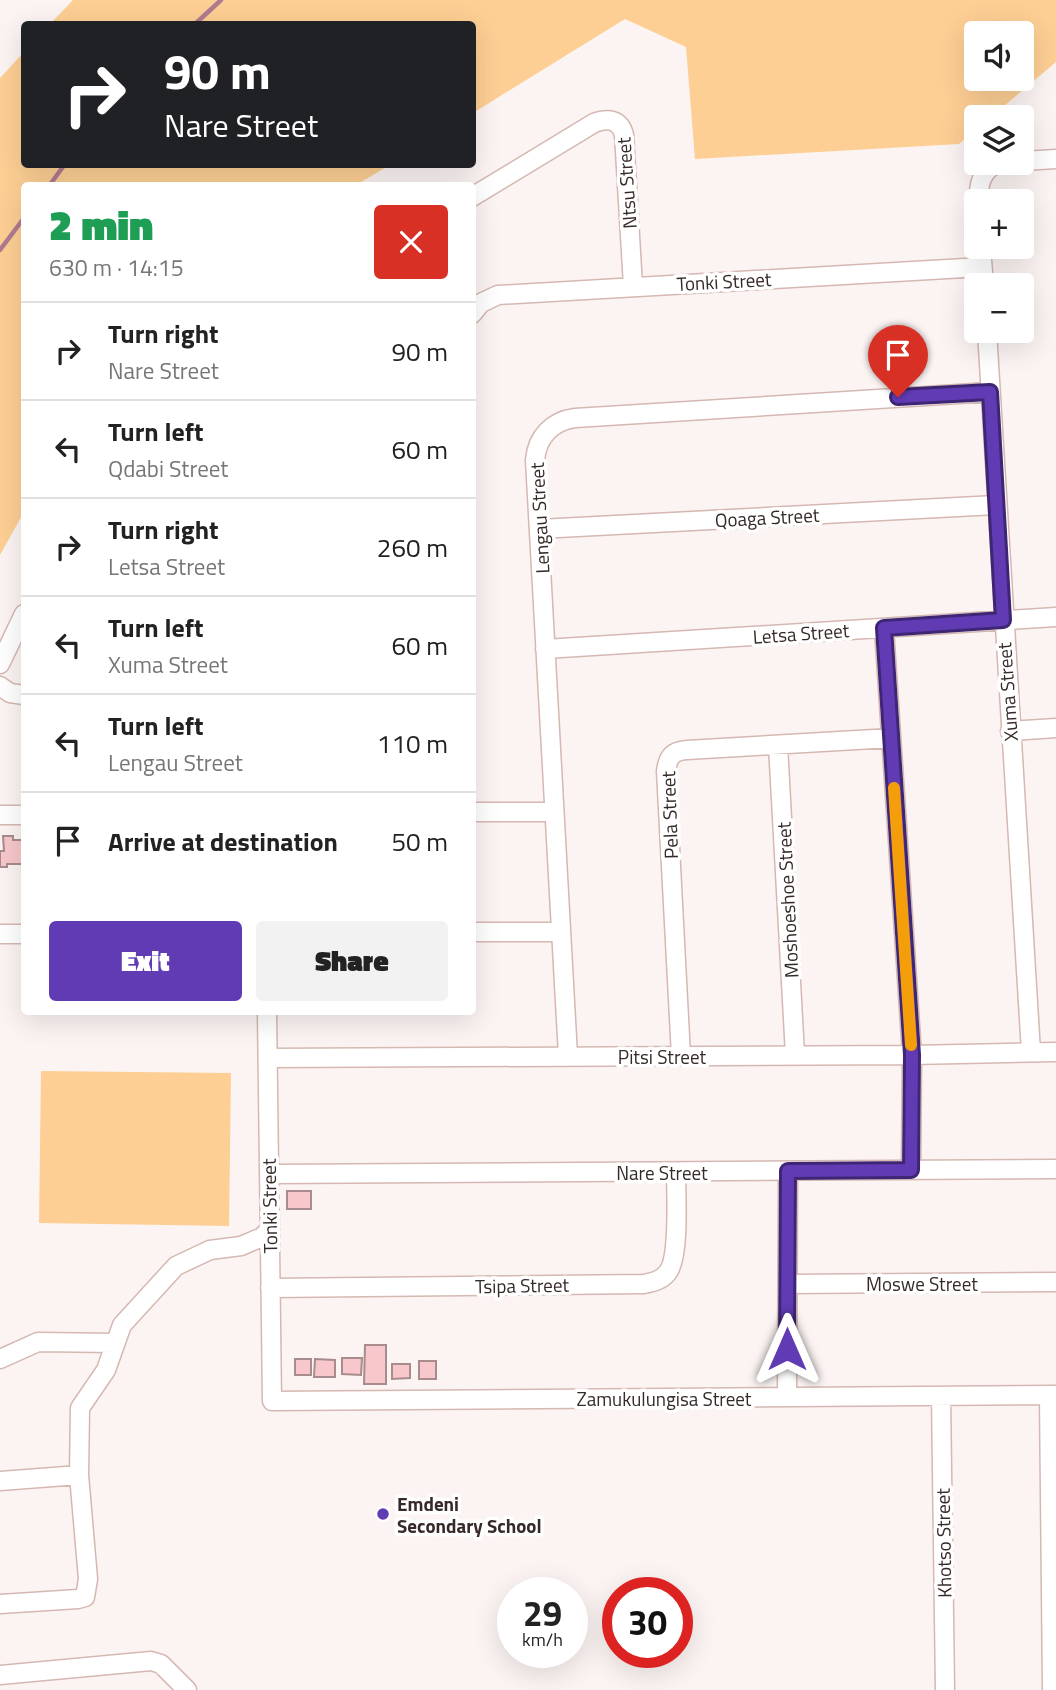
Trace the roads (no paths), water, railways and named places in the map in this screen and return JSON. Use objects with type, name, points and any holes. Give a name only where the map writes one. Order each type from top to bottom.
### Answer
[{"type":"street","name":"Ntsu Street","points":[[476,195],[594,122],[606,120],[619,123],[624,135],[633,286]]},
{"type":"street","points":[[1034,160],[1056,159]]},
{"type":"street","name":"Tonki Street","points":[[476,309],[481,303],[498,295],[633,286],[964,277]]},
{"type":"street","name":"Xuma Street","points":[[987,343],[1031,1052]]},
{"type":"street","name":"Lengau Street","points":[[568,1056],[536,450],[548,430],[564,420],[990,392]]},
{"type":"street","name":"Qoaga Street","points":[[539,529],[996,505]]},
{"type":"street","name":"Letsa Street","points":[[545,649],[1056,617]]},
{"type":"street","points":[[0,664],[21,620]]},
{"type":"street","points":[[884,628],[912,1055],[911,1170]]},
{"type":"street","points":[[0,686],[10,693],[21,695]]},
{"type":"street","points":[[1010,731],[1056,728]]},
{"type":"street","name":"Pela Street","points":[[681,1056],[667,761],[677,751],[891,738]]},
{"type":"street","name":"Moshoeshoe Street","points":[[778,745],[795,1055]]},
{"type":"street","points":[[476,812],[554,812]]},
{"type":"street","points":[[0,815],[21,815]]},
{"type":"street","points":[[476,932],[561,932]]},
{"type":"street","points":[[0,934],[21,934]]},
{"type":"street","name":"Tonki Street","points":[[267,1015],[272,1401]]},
{"type":"street","name":"Pitsi Street","points":[[268,1058],[1056,1052]]},
{"type":"street","name":"Nare Street","points":[[269,1174],[1056,1169]]},
{"type":"street","points":[[787,1397],[788,1171]]},
{"type":"street","name":"Tsipa Street","points":[[270,1288],[655,1282],[667,1273],[674,1258],[676,1172]]},
{"type":"street","points":[[0,1604],[63,1601],[85,1597],[88,1579],[79,1475],[80,1408],[106,1370],[122,1325],[176,1266],[209,1250],[241,1246],[262,1237],[270,1229]]},
{"type":"street","name":"Moswe Street","points":[[788,1284],[1056,1282]]},
{"type":"street","points":[[0,1359],[38,1342],[115,1343]]},
{"type":"street","points":[[1052,1395],[1052,1690]]},
{"type":"street","name":"Zamukulungisa Street","points":[[272,1401],[1052,1395]]},
{"type":"street","name":"Khotso Street","points":[[941,1396],[945,1690]]},
{"type":"street","points":[[0,1481],[79,1475]]},
{"type":"street","points":[[0,1675],[151,1661],[160,1664],[185,1689]]},
{"type":"waterway","points":[[198,21],[221,0]]},
{"type":"waterway","points":[[52,182],[62,168]]},
{"type":"waterway","points":[[0,250],[21,222]]},
{"type":"place","name":"Emdeni Secondary School","points":[[383,1514]]}]
